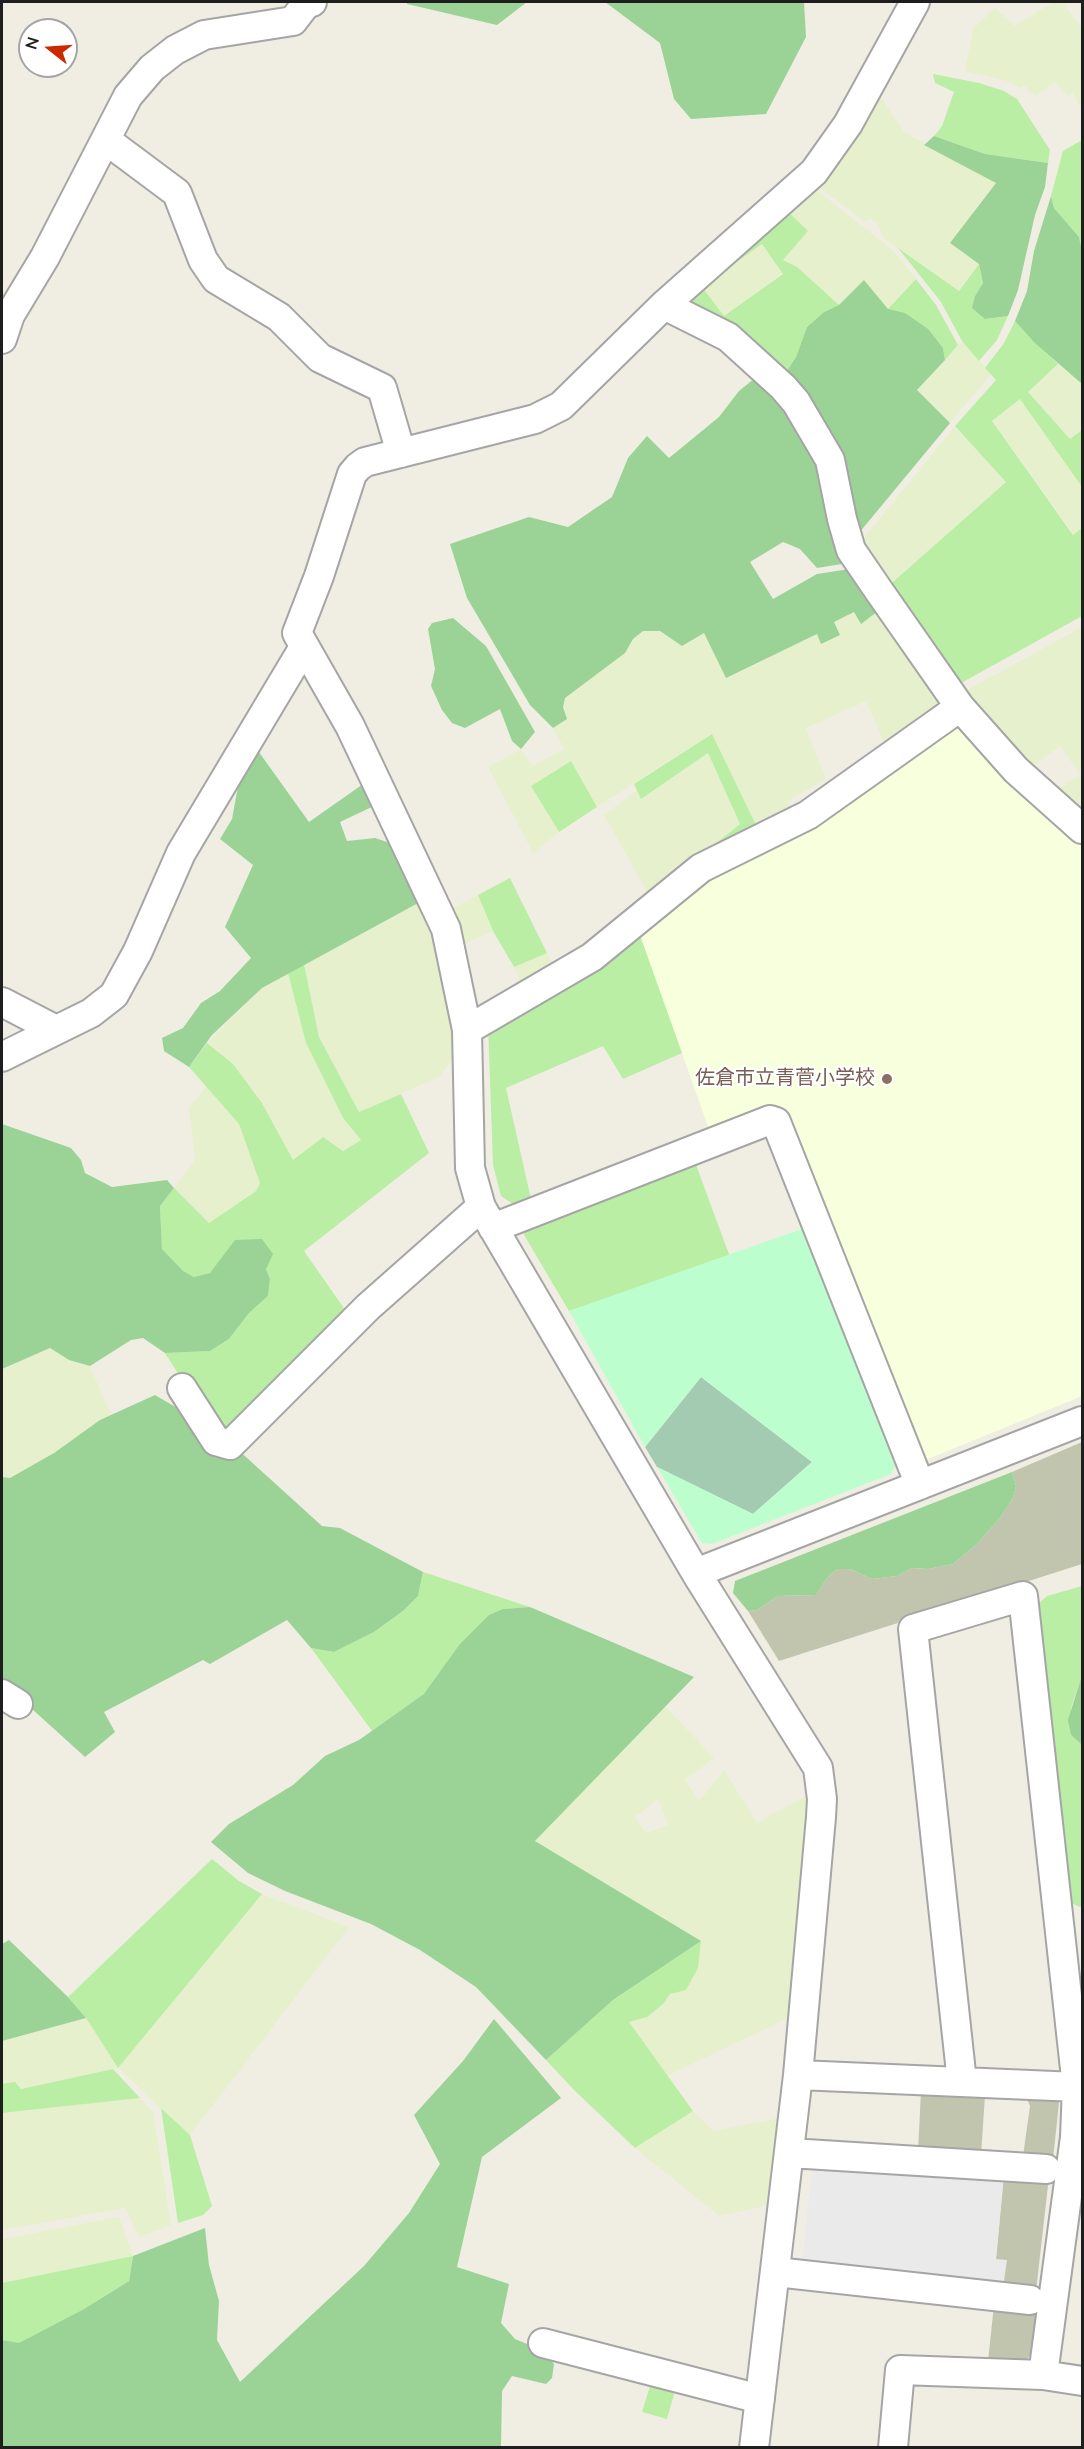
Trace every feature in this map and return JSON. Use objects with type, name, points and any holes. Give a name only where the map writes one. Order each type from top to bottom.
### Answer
[{"type":"street","points":[[2,339],[10,315],[45,257],[69,206],[128,96],[152,68],[175,50],[204,35],[293,21],[306,4],[312,2]]},
{"type":"street","points":[[754,2448],[798,2075],[821,1817],[821,1781],[811,1754],[696,1573],[487,1218],[471,1168],[467,1030],[446,929],[350,726],[297,633],[298,624],[319,576],[352,474],[365,462],[544,416],[561,406],[664,305],[800,187],[814,172],[848,124],[915,2]]},
{"type":"street","points":[[106,140],[177,193],[203,260],[216,279],[279,317],[320,358],[382,388],[401,453]]},
{"type":"street","points":[[664,305],[728,337],[783,387],[795,402],[830,460],[851,550],[960,707],[1016,770],[1083,829]]},
{"type":"street","points":[[2,1057],[54,1029],[91,1013],[114,995],[138,951],[181,853],[304,647]]},
{"type":"street","points":[[467,1030],[592,957],[701,868],[808,815],[960,707]]},
{"type":"street","points":[[2,1002],[54,1029]]},
{"type":"street","points":[[182,1388],[216,1441],[230,1445],[368,1306],[487,1218],[770,1120],[776,1122],[920,1485]]},
{"type":"street","points":[[696,1573],[1083,1421]]},
{"type":"street","points":[[962,2082],[913,1629],[1023,1596],[1071,1914],[1079,2139],[1043,2375]]},
{"type":"street","points":[[798,2075],[1077,2087]]},
{"type":"street","points":[[790,2153],[1046,2169]]},
{"type":"street","points":[[776,2272],[1030,2300]]},
{"type":"street","points":[[543,2343],[760,2399]]},
{"type":"street","points":[[892,2448],[900,2370],[1043,2375],[1083,2381]]},
{"type":"shaded area","points":[[1053,2],[1062,2],[1082,28],[1082,110],[1073,93],[1068,96],[1055,82],[1035,96],[1025,86],[1020,88],[1007,81],[965,71],[973,29],[995,8],[1015,26]]},
{"type":"shaded area","points":[[878,93],[904,132],[996,183],[973,211],[979,264],[959,291],[883,238],[877,222],[870,219],[864,221],[816,185]]},
{"type":"shaded area","points":[[813,187],[895,252],[916,279],[888,309],[864,280],[839,305],[783,260],[807,231],[787,211]]},
{"type":"shaded area","points":[[762,244],[783,273],[724,317],[702,287]]},
{"type":"shaded area","points":[[962,341],[991,374],[950,423],[917,390]]},
{"type":"shaded area","points":[[1058,364],[1082,384],[1082,430],[1070,439],[1027,392]]},
{"type":"shaded area","points":[[1020,399],[1082,487],[1082,528],[1074,535],[992,421]]},
{"type":"shaded area","points":[[955,426],[1007,481],[885,589],[855,549]]},
{"type":"shaded area","points":[[882,608],[949,703],[887,749],[866,701],[806,728],[826,779],[788,801],[792,811],[757,827],[711,734],[597,807],[571,761],[531,786],[559,832],[533,853],[488,767],[521,749],[532,766],[564,749],[553,728],[566,719],[563,707],[565,698],[625,653],[633,639],[643,631],[660,631],[682,646],[704,632],[727,677],[817,634],[821,644],[839,635],[834,622],[854,611]]},
{"type":"shaded area","points":[[1082,627],[1082,818],[1052,792],[1081,775],[1060,746],[1026,772],[960,694]]},
{"type":"shaded area","name":"佐倉市立青菅小学校","points":[[955,717],[1082,838],[1082,1396],[928,1459],[923,1457],[786,1109],[778,1105],[710,1132],[637,927]]},
{"type":"shaded area","points":[[708,753],[740,824],[651,898],[604,815],[637,790],[641,799]]},
{"type":"shaded area","points":[[478,895],[493,931],[462,945],[449,910]]},
{"type":"shaded area","points":[[420,902],[433,931],[449,984],[453,1058],[439,1077],[359,1112],[319,1037],[304,964]]},
{"type":"shaded area","points":[[547,953],[555,968],[523,986],[514,967]]},
{"type":"shaded area","points":[[288,973],[306,1043],[343,1118],[361,1140],[343,1151],[322,1137],[293,1161],[262,1103],[233,1064],[207,1043],[262,988]]},
{"type":"shaded area","points":[[206,1086],[239,1124],[260,1183],[256,1191],[209,1223],[174,1188],[195,1160],[189,1108]]},
{"type":"shaded area","points":[[50,1348],[69,1360],[90,1366],[111,1415],[100,1420],[54,1453],[10,1478],[2,1477],[2,1369]]},
{"type":"shaded area","points":[[701,1377],[812,1462],[753,1514],[657,1467],[645,1447]]},
{"type":"shaded area","points":[[1082,1442],[1082,1564],[779,1661],[748,1611],[757,1610],[778,1596],[816,1595],[827,1578],[837,1569],[850,1569],[872,1579],[897,1576],[912,1568],[928,1569],[953,1564],[977,1544],[1000,1518],[1013,1498],[1016,1486],[1012,1472]]},
{"type":"shaded area","points":[[665,1706],[714,1758],[685,1780],[699,1801],[724,1770],[757,1823],[809,1794],[790,2017],[667,2076],[629,2022],[663,2004],[670,1994],[698,1968],[701,1941],[535,1841]],"holes":[[[658,1799],[668,1825],[646,1833],[635,1817]]]},
{"type":"shaded area","points":[[262,1894],[349,1927],[190,2135],[118,2068]]},
{"type":"shaded area","points":[[86,2018],[118,2068],[21,2089],[2,2084],[2,2041]]},
{"type":"shaded area","points":[[921,2091],[985,2095],[981,2156],[918,2152]]},
{"type":"shaded area","points":[[1025,2095],[1055,2098],[1059,2103],[1053,2159],[1023,2156],[1030,2106]]},
{"type":"shaded area","points":[[140,2098],[153,2112],[171,2225],[139,2237],[125,2208],[2,2230],[2,2113]]},
{"type":"shaded area","points":[[693,2111],[713,2131],[780,2118],[769,2205],[719,2216],[635,2148]]},
{"type":"shaded area","points":[[813,2163],[1004,2174],[996,2259],[1007,2260],[1003,2288],[801,2267]]},
{"type":"shaded area","points":[[1004,2174],[1049,2177],[1036,2291],[1003,2288],[996,2259]]},
{"type":"shaded area","points":[[119,2217],[133,2256],[2,2283],[2,2239]]},
{"type":"shaded area","points":[[994,2305],[1036,2308],[1031,2355],[1022,2364],[988,2361]]},
{"type":"green space","points":[[407,2],[527,2],[497,25],[407,4]]},
{"type":"green space","points":[[605,2],[804,2],[806,37],[766,114],[691,119],[674,99],[660,43]]},
{"type":"green space","points":[[933,74],[979,83],[1004,91],[1017,99],[1050,150],[1048,163],[985,154],[934,136],[942,126],[954,92],[935,83]]},
{"type":"green space","points":[[934,136],[985,154],[1048,163],[1045,187],[1035,215],[1018,290],[1008,316],[985,319],[972,308],[975,296],[983,283],[979,264],[950,243],[996,183],[924,145]]},
{"type":"green space","points":[[1082,140],[1082,251],[1079,237],[1054,208],[1051,196],[1063,151]]},
{"type":"green space","points":[[1051,196],[1054,208],[1079,237],[1082,251],[1082,384],[1035,343],[1015,321],[1027,291],[1034,251]]},
{"type":"green space","points":[[787,211],[808,231],[783,260],[797,267],[839,305],[824,312],[807,327],[796,357],[781,380],[680,306],[702,287],[724,316],[783,274],[762,244],[713,279]]},
{"type":"green space","points":[[898,248],[959,291],[979,264],[983,283],[975,296],[985,319],[1008,316],[997,340],[979,361],[962,341],[941,302]]},
{"type":"green space","points":[[916,279],[936,305],[958,345],[945,360],[943,348],[888,309]]},
{"type":"green space","points":[[864,280],[888,309],[905,313],[928,329],[943,348],[945,360],[917,390],[950,423],[854,539],[781,380],[796,357],[807,327],[824,312],[839,305]]},
{"type":"green space","points":[[1015,321],[1058,364],[1028,392],[1070,439],[1082,430],[1082,487],[1020,399],[992,421],[1073,535],[1082,528],[1082,616],[954,687],[885,589],[1006,482],[955,426],[996,380],[985,368],[1004,343]]},
{"type":"green space","points":[[760,374],[808,426],[854,562],[817,568],[800,549],[783,542],[750,562],[773,599],[817,574],[856,568],[882,608],[861,624],[854,612],[834,622],[840,635],[821,644],[817,634],[726,678],[704,633],[682,646],[660,631],[643,631],[633,639],[625,653],[565,698],[563,707],[567,719],[553,728],[530,705],[467,598],[450,544],[529,517],[568,527],[612,497],[628,458],[647,436],[669,458],[719,417],[739,391]]},
{"type":"green space","points":[[453,618],[486,646],[535,732],[521,749],[512,741],[500,709],[465,728],[452,723],[442,710],[431,686],[435,669],[428,629],[432,623]]},
{"type":"green space","points":[[712,734],[757,827],[698,858],[740,824],[708,753],[641,799],[634,784]]},
{"type":"green space","points":[[256,748],[309,822],[366,782],[376,805],[340,822],[347,841],[375,838],[390,843],[420,902],[262,988],[212,1035],[189,1067],[164,1051],[162,1038],[183,1028],[201,1003],[220,991],[251,958],[225,927],[253,865],[220,839],[232,819],[239,781]]},
{"type":"green space","points":[[571,761],[597,807],[559,832],[531,786]]},
{"type":"green space","points":[[510,878],[547,953],[514,967],[493,931],[478,895]]},
{"type":"green space","points":[[637,927],[682,1053],[623,1079],[603,1046],[506,1088],[531,1199],[516,1206],[501,1196],[493,1165],[488,1024]]},
{"type":"green space","points":[[304,964],[319,1037],[359,1112],[401,1094],[429,1153],[304,1251],[348,1314],[219,1438],[165,1353],[210,1351],[229,1339],[249,1313],[268,1296],[270,1279],[266,1269],[221,1261],[210,1273],[195,1277],[183,1272],[162,1249],[160,1206],[174,1188],[209,1223],[256,1191],[260,1183],[239,1124],[189,1067],[207,1043],[233,1064],[262,1103],[293,1160],[323,1137],[343,1151],[361,1140],[343,1118],[306,1043],[288,973]]},
{"type":"green space","points":[[2,1124],[71,1148],[81,1160],[85,1173],[112,1187],[167,1180],[174,1188],[160,1206],[162,1249],[183,1271],[194,1277],[210,1273],[235,1240],[262,1239],[273,1254],[266,1269],[270,1279],[268,1296],[249,1313],[229,1339],[210,1351],[165,1353],[143,1338],[131,1340],[90,1366],[69,1360],[50,1348],[2,1369]]},
{"type":"green space","points":[[695,1162],[730,1257],[569,1311],[524,1235],[525,1226]]},
{"type":"green space","points":[[810,1226],[899,1459],[891,1474],[712,1544],[702,1543],[657,1467],[753,1514],[812,1462],[701,1377],[645,1447],[569,1311]]},
{"type":"green space","points":[[155,1395],[196,1419],[236,1448],[322,1526],[340,1528],[423,1572],[418,1596],[403,1611],[374,1632],[334,1652],[311,1648],[287,1620],[210,1664],[203,1660],[104,1712],[115,1732],[85,1757],[21,1699],[2,1688],[2,1477],[10,1478],[54,1453],[100,1420]]},
{"type":"green space","points":[[1012,1472],[1016,1486],[1013,1498],[1000,1518],[977,1544],[953,1564],[928,1569],[912,1568],[897,1576],[872,1579],[850,1569],[837,1569],[827,1578],[816,1595],[778,1596],[757,1610],[748,1611],[733,1593],[735,1581]]},
{"type":"green space","points":[[423,1572],[530,1607],[503,1609],[459,1645],[425,1694],[372,1731],[311,1648],[334,1652],[374,1632],[403,1611],[418,1596]]},
{"type":"green space","points":[[1082,1586],[1082,1675],[1071,1708],[1071,1735],[1082,1745],[1082,1908],[1069,1902],[1036,1613],[1038,1604],[1047,1596]]},
{"type":"green space","points":[[530,1607],[694,1677],[535,1841],[701,1941],[613,2000],[546,2060],[476,1987],[420,1950],[371,1924],[285,1891],[248,1873],[211,1842],[229,1824],[293,1785],[325,1756],[359,1740],[424,1694],[459,1645],[489,1615],[503,1609]]},
{"type":"green space","points":[[1082,1675],[1082,1745],[1071,1735],[1068,1720]]},
{"type":"green space","points":[[212,1859],[239,1881],[262,1894],[118,2068],[86,2018],[68,1997]]},
{"type":"green space","points":[[9,1940],[68,1997],[86,2018],[2,2041],[2,1944]]},
{"type":"green space","points":[[701,1941],[698,1968],[686,1990],[670,1994],[663,2004],[647,2017],[629,2022],[693,2111],[635,2148],[546,2060],[613,2000]]},
{"type":"green space","points":[[494,2019],[561,2098],[482,2157],[457,2267],[509,2284],[501,2323],[515,2339],[542,2350],[554,2364],[552,2378],[546,2384],[512,2376],[502,2391],[501,2447],[2,2447],[2,2340],[19,2343],[84,2309],[129,2281],[133,2256],[205,2228],[209,2265],[219,2301],[217,2340],[240,2382],[364,2266],[409,2213],[440,2164],[414,2115],[463,2061]]},
{"type":"green space","points":[[113,2069],[140,2098],[2,2113],[2,2084],[15,2082],[21,2089]]},
{"type":"green space","points":[[161,2108],[190,2135],[212,2206],[203,2215],[178,2223]]},
{"type":"green space","points":[[133,2256],[129,2281],[84,2309],[18,2344],[2,2340],[2,2283]]},
{"type":"green space","points":[[653,2376],[677,2384],[667,2419],[642,2412]]},
{"type":"place","name":"佐倉市立青菅小学校","points":[[887,1079]]}]
